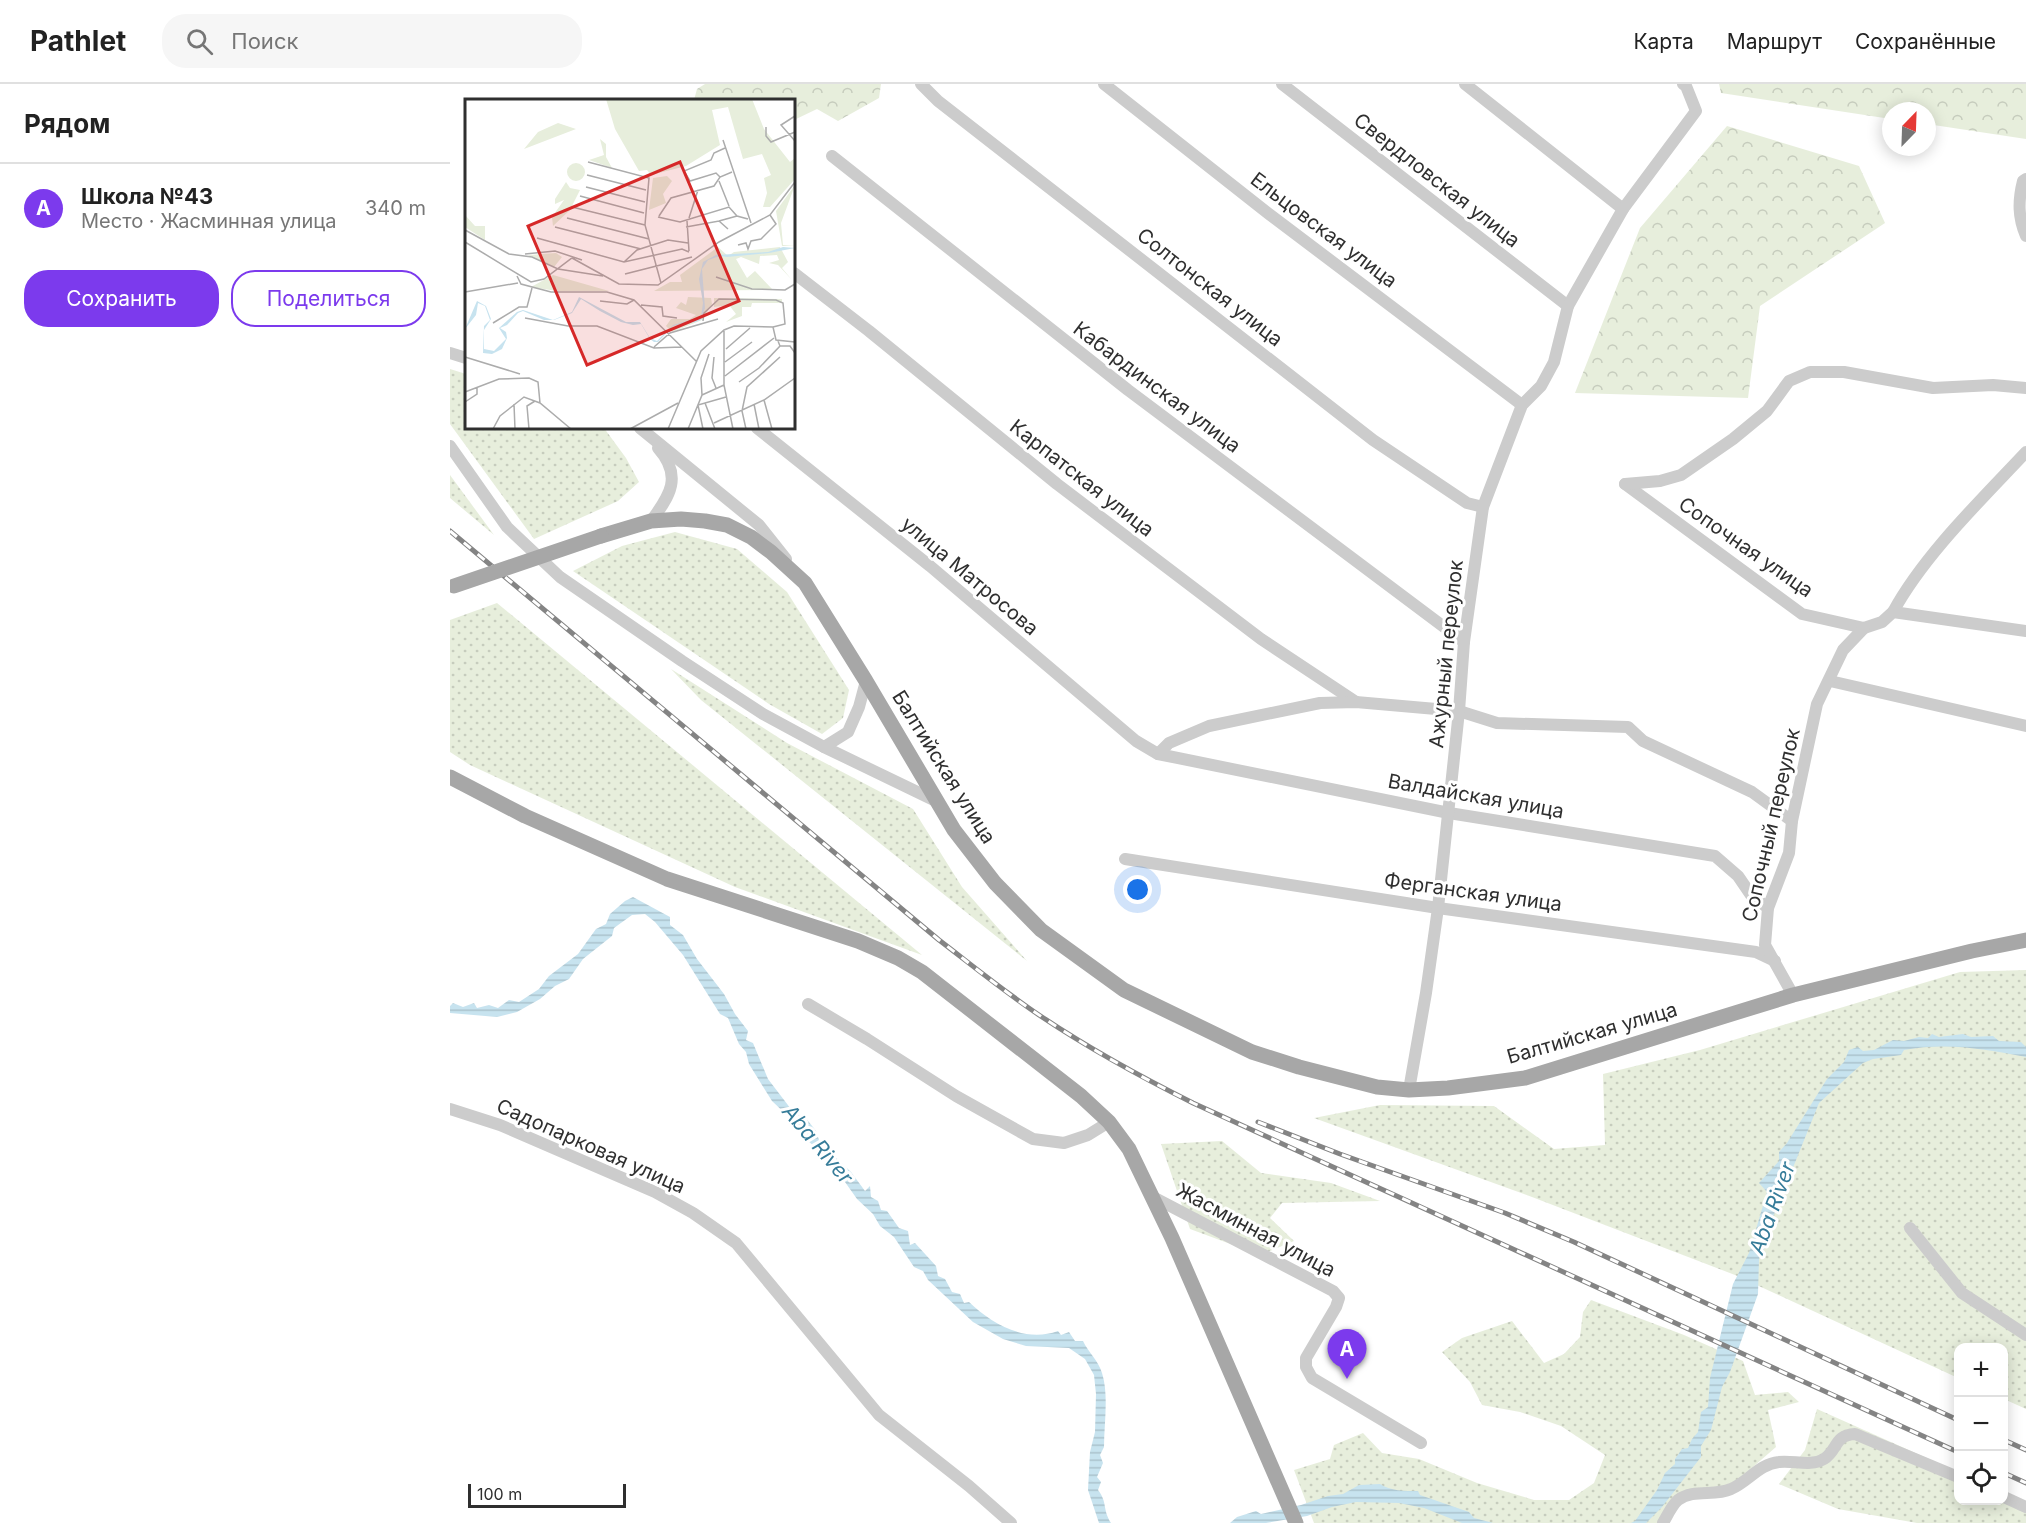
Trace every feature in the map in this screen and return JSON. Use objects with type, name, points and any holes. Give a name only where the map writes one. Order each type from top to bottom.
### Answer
[{"type":"main road","name":"Балтийская улица","points":[[452,587],[651,521],[681,519],[705,521],[727,525],[751,537],[771,552],[805,584],[866,681],[954,830],[995,883],[1034,922],[1067,950],[1124,990],[1252,1052],[1377,1087],[1408,1090],[1448,1088],[1525,1078],[1793,995],[2026,940]]},
{"type":"main road","points":[[450,777],[525,816],[668,879],[858,941],[898,958],[922,972],[1071,1088],[1109,1122],[1129,1149],[1153,1197],[1296,1523]]},
{"type":"street","name":"Солтонская улица","points":[[921,84],[938,101],[1373,440],[1467,503],[1484,507]]},
{"type":"street","name":"Ельцовская улица","points":[[1104,84],[1269,214],[1522,405]]},
{"type":"street","name":"Свердловская улица","points":[[1282,84],[1569,306]]},
{"type":"street","points":[[1465,84],[1623,209]]},
{"type":"street","points":[[1522,405],[1541,386],[1554,362],[1569,306],[1623,209],[1696,111],[1683,84]]},
{"type":"street","name":"Кабардинская улица","points":[[832,156],[1128,390],[1464,642]]},
{"type":"street","points":[[2026,179],[2023,181],[2018,198],[2020,220],[2026,236]]},
{"type":"street","name":"Карпатская улица","points":[[795,274],[1057,484],[1261,639],[1356,702]]},
{"type":"street","points":[[450,353],[465,358]]},
{"type":"street","name":"Сопочная улица","points":[[1864,628],[1802,614],[1625,484],[1660,481],[1681,475],[1733,439],[1767,411],[1789,381],[1810,372],[1844,372],[1934,388],[1993,385],[2026,388]]},
{"type":"street","name":"Ажурный переулок","points":[[1408,1090],[1426,993],[1438,908],[1464,642],[1484,507],[1522,405]]},
{"type":"street","points":[[641,429],[664,455],[671,468],[673,482],[665,501],[651,521]]},
{"type":"street","points":[[641,429],[759,525],[805,584]]},
{"type":"street","name":"улица Матросова","points":[[758,429],[930,566],[1136,741],[1158,754]]},
{"type":"street","points":[[450,446],[507,527],[560,577],[754,708],[824,747],[938,802]]},
{"type":"street","points":[[1864,628],[1882,622],[1893,612],[1903,594],[1953,530],[2026,452]]},
{"type":"street","points":[[1893,612],[2026,631]]},
{"type":"street","name":"Сопочный переулок","points":[[1775,961],[1765,945],[1768,908],[1789,853],[1792,821],[1818,705],[1843,650],[1864,628]]},
{"type":"street","points":[[824,747],[848,732],[859,707],[866,681]]},
{"type":"street","points":[[1830,681],[2026,726]]},
{"type":"street","name":"Карпатская улица","points":[[1158,754],[1169,743],[1209,726],[1320,703],[1356,702],[1459,711],[1497,723],[1628,727],[1642,741],[1752,792],[1792,821]]},
{"type":"street","name":"Валдайская улица","points":[[1158,754],[1449,813],[1715,856],[1738,876],[1751,895],[1768,908]]},
{"type":"street","name":"Ферганская улица","points":[[1125,859],[1438,908],[1756,952],[1775,961]]},
{"type":"street","points":[[1775,961],[1793,995]]},
{"type":"street","points":[[808,1004],[956,1096],[1033,1139],[1064,1143],[1088,1135],[1109,1122]]},
{"type":"street","name":"Садопарковая улица","points":[[450,1109],[500,1125],[655,1192],[693,1213],[736,1243],[879,1415],[969,1486],[1011,1523]]},
{"type":"street","name":"Жасминная улица","points":[[1153,1197],[1333,1291],[1339,1298],[1306,1358],[1308,1373],[1312,1378],[1421,1443]]},
{"type":"street","points":[[1910,1228],[1962,1293],[2026,1335]]},
{"type":"street","points":[[1663,1523],[1678,1500],[1699,1492],[1714,1494],[1730,1490],[1758,1470],[1778,1462],[1812,1462],[1824,1459],[1846,1435],[1855,1434],[1954,1475]]},
{"type":"street","points":[[2008,1499],[2026,1507]]},
{"type":"green space","points":[[705,84],[881,84],[879,98],[838,121],[817,109],[795,120],[795,99],[694,99],[697,89]]},
{"type":"green space","points":[[1719,84],[2026,84],[2026,139],[1936,125],[1936,102],[1882,102],[1882,118],[1721,93]]},
{"type":"green space","points":[[1727,126],[1859,166],[1885,223],[1760,306],[1748,398],[1575,393],[1640,228]]},
{"type":"green space","points":[[450,369],[465,374],[465,429],[605,429],[626,458],[639,482],[618,501],[534,539],[450,424]]},
{"type":"green space","points":[[450,475],[494,535],[450,498]]},
{"type":"green space","points":[[675,532],[737,549],[787,592],[849,690],[843,718],[822,734],[769,704],[573,571],[622,546]]},
{"type":"green space","points":[[497,603],[922,955],[735,887],[470,765],[450,752],[450,620]]},
{"type":"green space","points":[[671,669],[787,743],[913,809],[962,887],[1027,961],[701,700]]},
{"type":"green space","points":[[2026,970],[2026,1409],[2008,1401],[2008,1343],[1954,1343],[1954,1376],[1735,1275],[1532,1197],[1314,1118],[1380,1105],[1494,1106],[1554,1149],[1605,1145],[1603,1074],[1700,1050],[1960,972]]},
{"type":"green space","points":[[1222,1141],[1261,1173],[1331,1183],[1380,1201],[1282,1203],[1270,1218],[1294,1241],[1260,1255],[1190,1229],[1161,1144]]},
{"type":"green space","points":[[1591,1300],[1684,1335],[1743,1361],[1755,1395],[1788,1392],[1799,1402],[1768,1410],[1776,1447],[1723,1493],[1690,1490],[1662,1523],[1314,1523],[1294,1470],[1330,1459],[1334,1445],[1363,1433],[1382,1453],[1419,1459],[1477,1483],[1534,1500],[1569,1500],[1594,1483],[1605,1455],[1561,1426],[1520,1412],[1482,1405],[1470,1382],[1442,1352],[1462,1338],[1512,1321],[1544,1363],[1564,1354],[1580,1337],[1583,1312]]},
{"type":"green space","points":[[1817,1409],[1954,1470],[1954,1505],[2008,1505],[2008,1501],[2026,1502],[2026,1523],[1917,1523],[1838,1509],[1779,1484],[1805,1450]]},
{"type":"water","name":"Aba River","points":[[633,897],[670,917],[670,925],[683,935],[697,959],[724,994],[748,1031],[746,1040],[753,1043],[768,1079],[794,1113],[805,1117],[816,1131],[819,1140],[825,1141],[829,1151],[851,1172],[865,1191],[870,1186],[871,1197],[878,1201],[881,1210],[887,1211],[899,1228],[908,1231],[910,1245],[915,1243],[936,1266],[938,1276],[945,1279],[952,1292],[960,1294],[964,1303],[969,1302],[988,1318],[1010,1329],[1033,1335],[1058,1331],[1061,1335],[1069,1332],[1075,1341],[1083,1341],[1098,1364],[1104,1382],[1106,1400],[1104,1447],[1100,1455],[1103,1463],[1097,1477],[1101,1482],[1098,1490],[1111,1523],[1099,1523],[1088,1490],[1090,1452],[1095,1432],[1096,1394],[1094,1375],[1085,1359],[1069,1348],[1026,1346],[1003,1339],[973,1322],[928,1280],[923,1271],[914,1267],[894,1237],[880,1226],[873,1214],[857,1199],[815,1147],[801,1135],[791,1119],[772,1101],[749,1064],[746,1052],[739,1044],[728,1018],[720,1014],[683,955],[655,922],[645,914],[632,915],[614,928],[612,936],[583,959],[569,979],[517,1012],[497,1017],[450,1013],[450,1006],[453,1003],[463,1007],[474,1003],[477,1008],[489,1005],[498,1008],[509,1000],[519,1002],[539,989],[549,976],[578,954],[596,929],[606,924],[610,914]]},
{"type":"water","name":"Aba River","points":[[1932,1034],[1939,1037],[1963,1034],[1971,1037],[1993,1036],[1999,1041],[2021,1042],[2026,1047],[2026,1057],[1980,1049],[1950,1047],[1904,1050],[1901,1055],[1873,1059],[1863,1063],[1819,1103],[1767,1232],[1768,1242],[1759,1259],[1758,1294],[1730,1372],[1722,1387],[1711,1430],[1701,1446],[1701,1457],[1662,1507],[1646,1523],[1631,1523],[1635,1521],[1657,1490],[1665,1473],[1675,1464],[1675,1459],[1682,1449],[1688,1448],[1698,1432],[1701,1412],[1708,1407],[1710,1378],[1733,1284],[1749,1253],[1767,1192],[1759,1183],[1779,1161],[1779,1152],[1827,1079],[1844,1062],[1849,1050],[1858,1047],[1863,1051],[1874,1050],[1893,1040],[1928,1038]]},
{"type":"water","points":[[1380,1484],[1403,1491],[1418,1491],[1420,1495],[1469,1512],[1474,1518],[1493,1523],[1462,1523],[1424,1508],[1399,1503],[1356,1502],[1307,1516],[1266,1523],[1230,1523],[1237,1517],[1256,1511],[1261,1514],[1343,1494],[1359,1485]]},
{"type":"railway","points":[[450,531],[939,940],[1016,999],[1079,1040],[1193,1103],[1956,1451]]},
{"type":"railway","points":[[1258,1122],[1505,1213],[1574,1242],[1954,1418]]},
{"type":"railway","points":[[2008,1442],[2026,1450]]},
{"type":"railway","points":[[2008,1475],[2026,1483]]},
{"type":"place","name":"Школа №43","points":[[1347,1379]]}]
